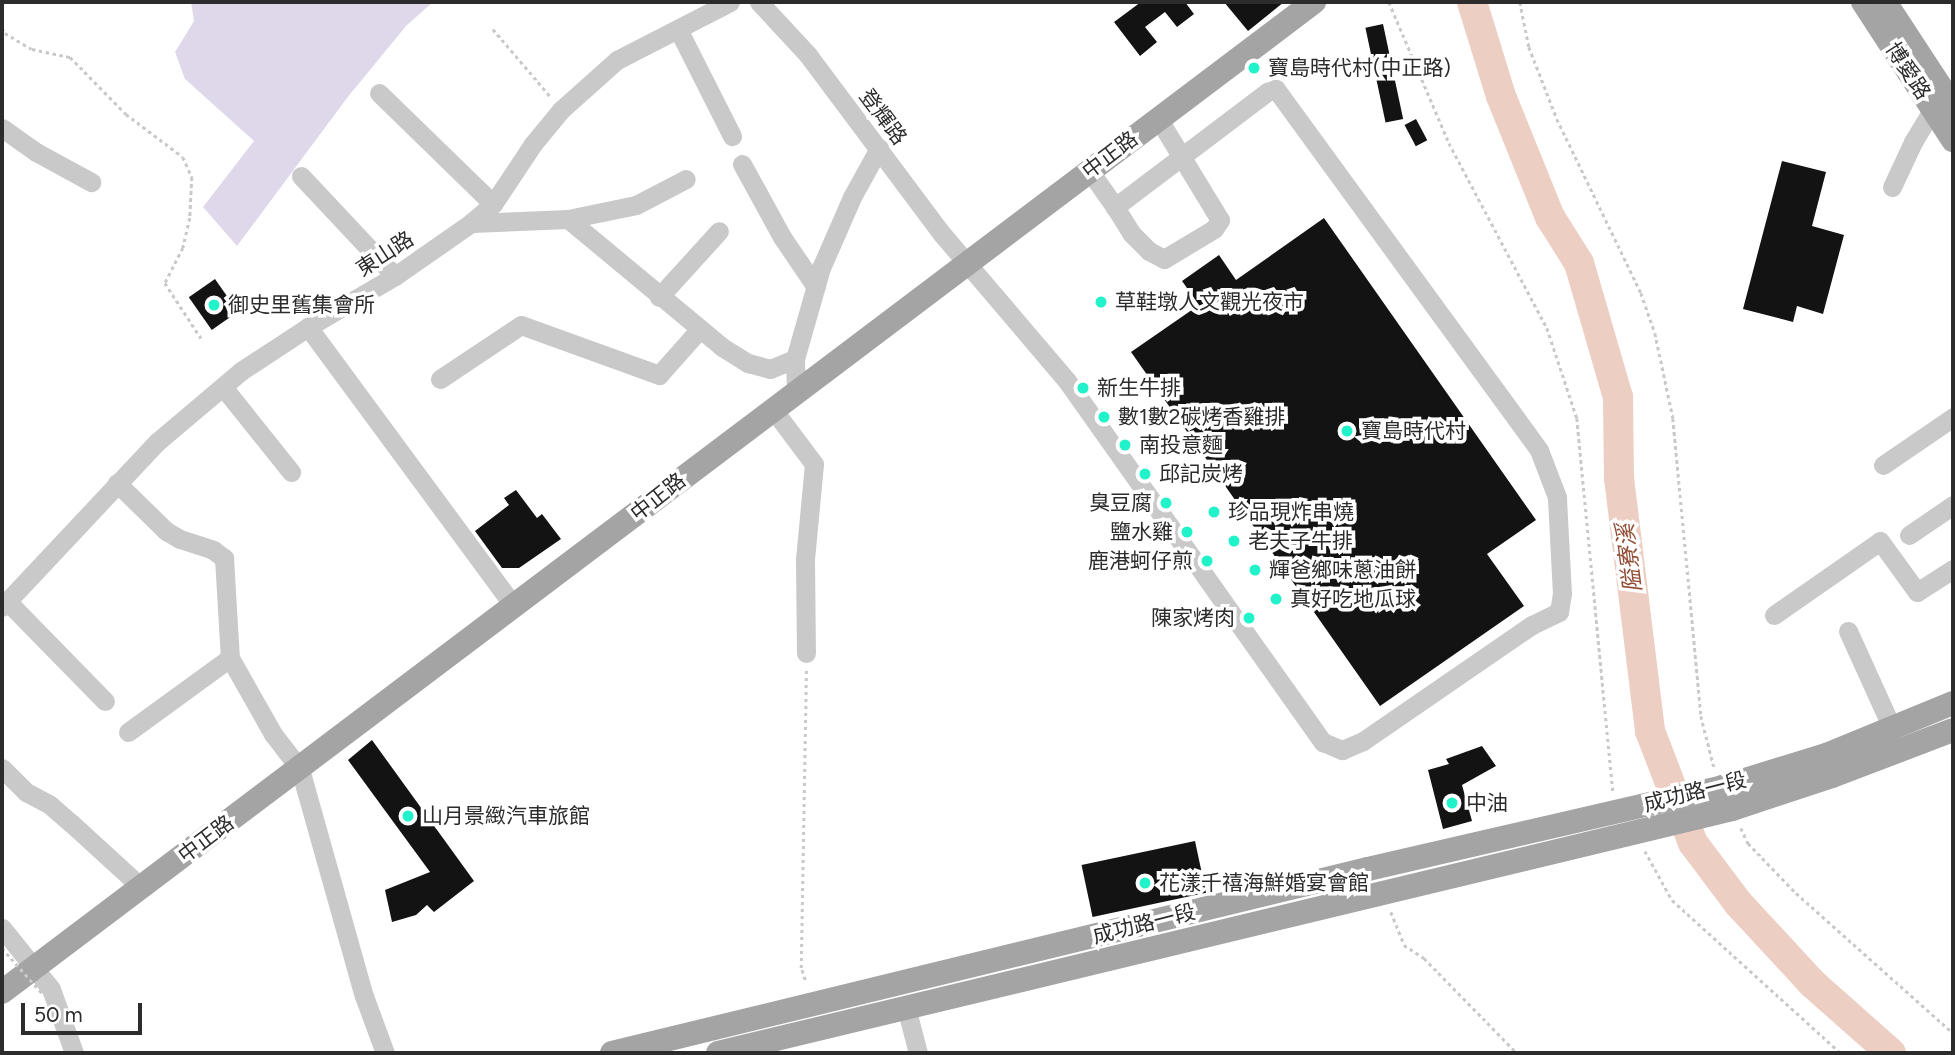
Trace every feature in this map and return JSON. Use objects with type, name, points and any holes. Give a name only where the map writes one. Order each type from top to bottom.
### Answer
[{"type":"main road","name":"中正路","points":[[2,992],[300,769],[772,408],[1314,2]]},
{"type":"main road","name":"博愛路","points":[[1863,2],[1946,102]]},
{"type":"main road","name":"博愛路","points":[[1895,6],[1946,102],[1953,140]]},
{"type":"main road","name":"成功路一段","points":[[718,1053],[789,1045],[906,1007],[1637,832],[1727,798],[1953,703]]},
{"type":"main road","name":"成功路一段","points":[[612,1053],[1617,810],[1727,798],[1832,776],[1953,730]]},
{"type":"street","name":"東山路","points":[[4,604],[157,442],[223,387],[308,327],[395,276],[494,204],[533,144],[561,110],[617,60],[730,2]]},
{"type":"street","name":"登輝路","points":[[759,2],[808,55],[966,263],[1067,381],[1323,743],[1342,750],[1363,741],[1532,625],[1559,612],[1562,594],[1558,497],[1539,450],[1276,89],[1267,92],[1180,156]]},
{"type":"street","points":[[678,29],[732,136]]},
{"type":"street","points":[[379,93],[494,204]]},
{"type":"street","points":[[1892,187],[1946,102]]},
{"type":"street","points":[[1089,170],[1131,233],[1149,251],[1164,259],[1214,229],[1220,220],[1158,118]]},
{"type":"street","points":[[2,128],[36,152],[91,182]]},
{"type":"street","points":[[796,390],[795,359],[821,268],[852,197],[879,148]]},
{"type":"street","points":[[1115,207],[1180,156]]},
{"type":"street","points":[[742,163],[782,236],[816,287]]},
{"type":"street","points":[[301,176],[395,276]]},
{"type":"street","points":[[471,223],[568,219],[636,205],[686,179]]},
{"type":"street","points":[[568,219],[698,331],[748,363],[770,369],[795,359]]},
{"type":"street","points":[[659,297],[719,231]]},
{"type":"street","points":[[440,379],[521,325],[659,375],[698,331]]},
{"type":"street","points":[[308,327],[514,606]]},
{"type":"street","points":[[223,387],[291,472]]},
{"type":"street","points":[[772,408],[814,464],[804,561],[806,653]]},
{"type":"street","points":[[1883,465],[1953,417]]},
{"type":"street","points":[[117,483],[166,531],[180,539],[213,550],[223,558],[230,658],[273,734],[300,769],[364,996],[385,1053]]},
{"type":"street","points":[[1909,535],[1953,505]]},
{"type":"street","points":[[1774,615],[1880,541],[1917,592],[1953,569]]},
{"type":"street","points":[[4,604],[104,701]]},
{"type":"street","points":[[1848,631],[1893,730]]},
{"type":"street","points":[[128,732],[230,658]]},
{"type":"street","points":[[2,768],[26,792],[50,805],[142,888]]},
{"type":"street","points":[[2,928],[51,989],[74,1053]]},
{"type":"street","points":[[906,1007],[918,1053]]},
{"type":"street","points":[[789,1045],[801,1008]]},
{"type":"path","points":[[1389,2],[1449,143],[1547,328],[1577,418],[1601,687],[1617,810]]},
{"type":"path","points":[[1520,2],[1529,47],[1557,119],[1641,293],[1655,333],[1673,418],[1701,716],[1712,763],[1748,843],[1953,1033]]},
{"type":"path","points":[[2,28],[5,33],[32,49],[71,57],[126,114],[183,157],[192,177],[190,218],[183,248],[165,283],[201,338]]},
{"type":"path","points":[[493,29],[561,110]]},
{"type":"path","points":[[805,980],[801,968],[806,653]]},
{"type":"path","points":[[1637,832],[1656,876],[1672,901],[1841,1053]]},
{"type":"path","points":[[1383,892],[1404,945],[1424,958],[1517,1053]]},
{"type":"path","points":[[2,948],[43,993]]},
{"type":"shaded area","points":[[191,2],[433,2],[406,26],[347,98],[237,246],[203,207],[254,141],[185,79],[175,52],[194,21]]},
{"type":"building","points":[[1141,2],[1185,2],[1194,14],[1177,27],[1165,12],[1145,27],[1157,42],[1140,56],[1114,22]]},
{"type":"building","points":[[1224,2],[1284,2],[1248,31]]},
{"type":"building","points":[[1383,24],[1403,119],[1386,123],[1365,28]]},
{"type":"building","points":[[1416,119],[1427,140],[1416,146],[1405,125]]},
{"type":"building","points":[[1782,161],[1826,172],[1812,226],[1844,235],[1823,314],[1797,306],[1793,322],[1743,309]]},
{"type":"building","points":[[1324,218],[1536,520],[1487,554],[1524,606],[1380,706],[1131,352],[1199,305],[1182,281],[1219,255],[1236,280]]},
{"type":"building","name":"御史里舊集會所","points":[[215,279],[238,312],[212,330],[189,297]]},
{"type":"building","points":[[516,490],[537,518],[542,514],[561,539],[519,568],[502,568],[475,531],[509,505],[504,498]]},
{"type":"building","name":"山月景緻汽車旅館","points":[[372,740],[474,881],[434,912],[427,905],[416,915],[392,922],[385,890],[430,872],[348,760]]},
{"type":"building","name":"中油","points":[[1482,746],[1496,766],[1462,785],[1472,821],[1443,829],[1428,770],[1449,764],[1446,759]]},
{"type":"building","name":"花漾千禧海鮮婚宴會館","points":[[1195,841],[1206,893],[1093,917],[1082,865]]},
{"type":"waterway","name":"隘寮溪","points":[[1472,2],[1501,96],[1550,217],[1579,263],[1618,397],[1619,478],[1650,731],[1693,843],[1738,903],[1813,984],[1891,1053]]},
{"type":"place","name":"寶島時代村(中正路)","points":[[1254,68]]},
{"type":"place","name":"草鞋墩人文觀光夜市","points":[[1101,302]]},
{"type":"place","name":"御史里舊集會所","points":[[214,305]]},
{"type":"place","name":"新生牛排","points":[[1083,388]]},
{"type":"place","name":"數1數2碳烤香雞排","points":[[1104,417]]},
{"type":"place","name":"寶島時代村","points":[[1347,431]]},
{"type":"place","name":"南投意麵","points":[[1125,445]]},
{"type":"place","name":"邱記炭烤","points":[[1145,474]]},
{"type":"place","name":"臭豆腐","points":[[1166,503]]},
{"type":"place","name":"珍品現炸串燒","points":[[1214,512]]},
{"type":"place","name":"鹽水雞","points":[[1187,532]]},
{"type":"place","name":"老夫子牛排","points":[[1234,541]]},
{"type":"place","name":"鹿港蚵仔煎","points":[[1207,561]]},
{"type":"place","name":"輝爸鄉味蔥油餅","points":[[1255,570]]},
{"type":"place","name":"真好吃地瓜球","points":[[1276,599]]},
{"type":"place","name":"陳家烤肉","points":[[1249,618]]},
{"type":"place","name":"中油","points":[[1452,803]]},
{"type":"place","name":"山月景緻汽車旅館","points":[[408,816]]},
{"type":"place","name":"花漾千禧海鮮婚宴會館","points":[[1145,883]]}]
